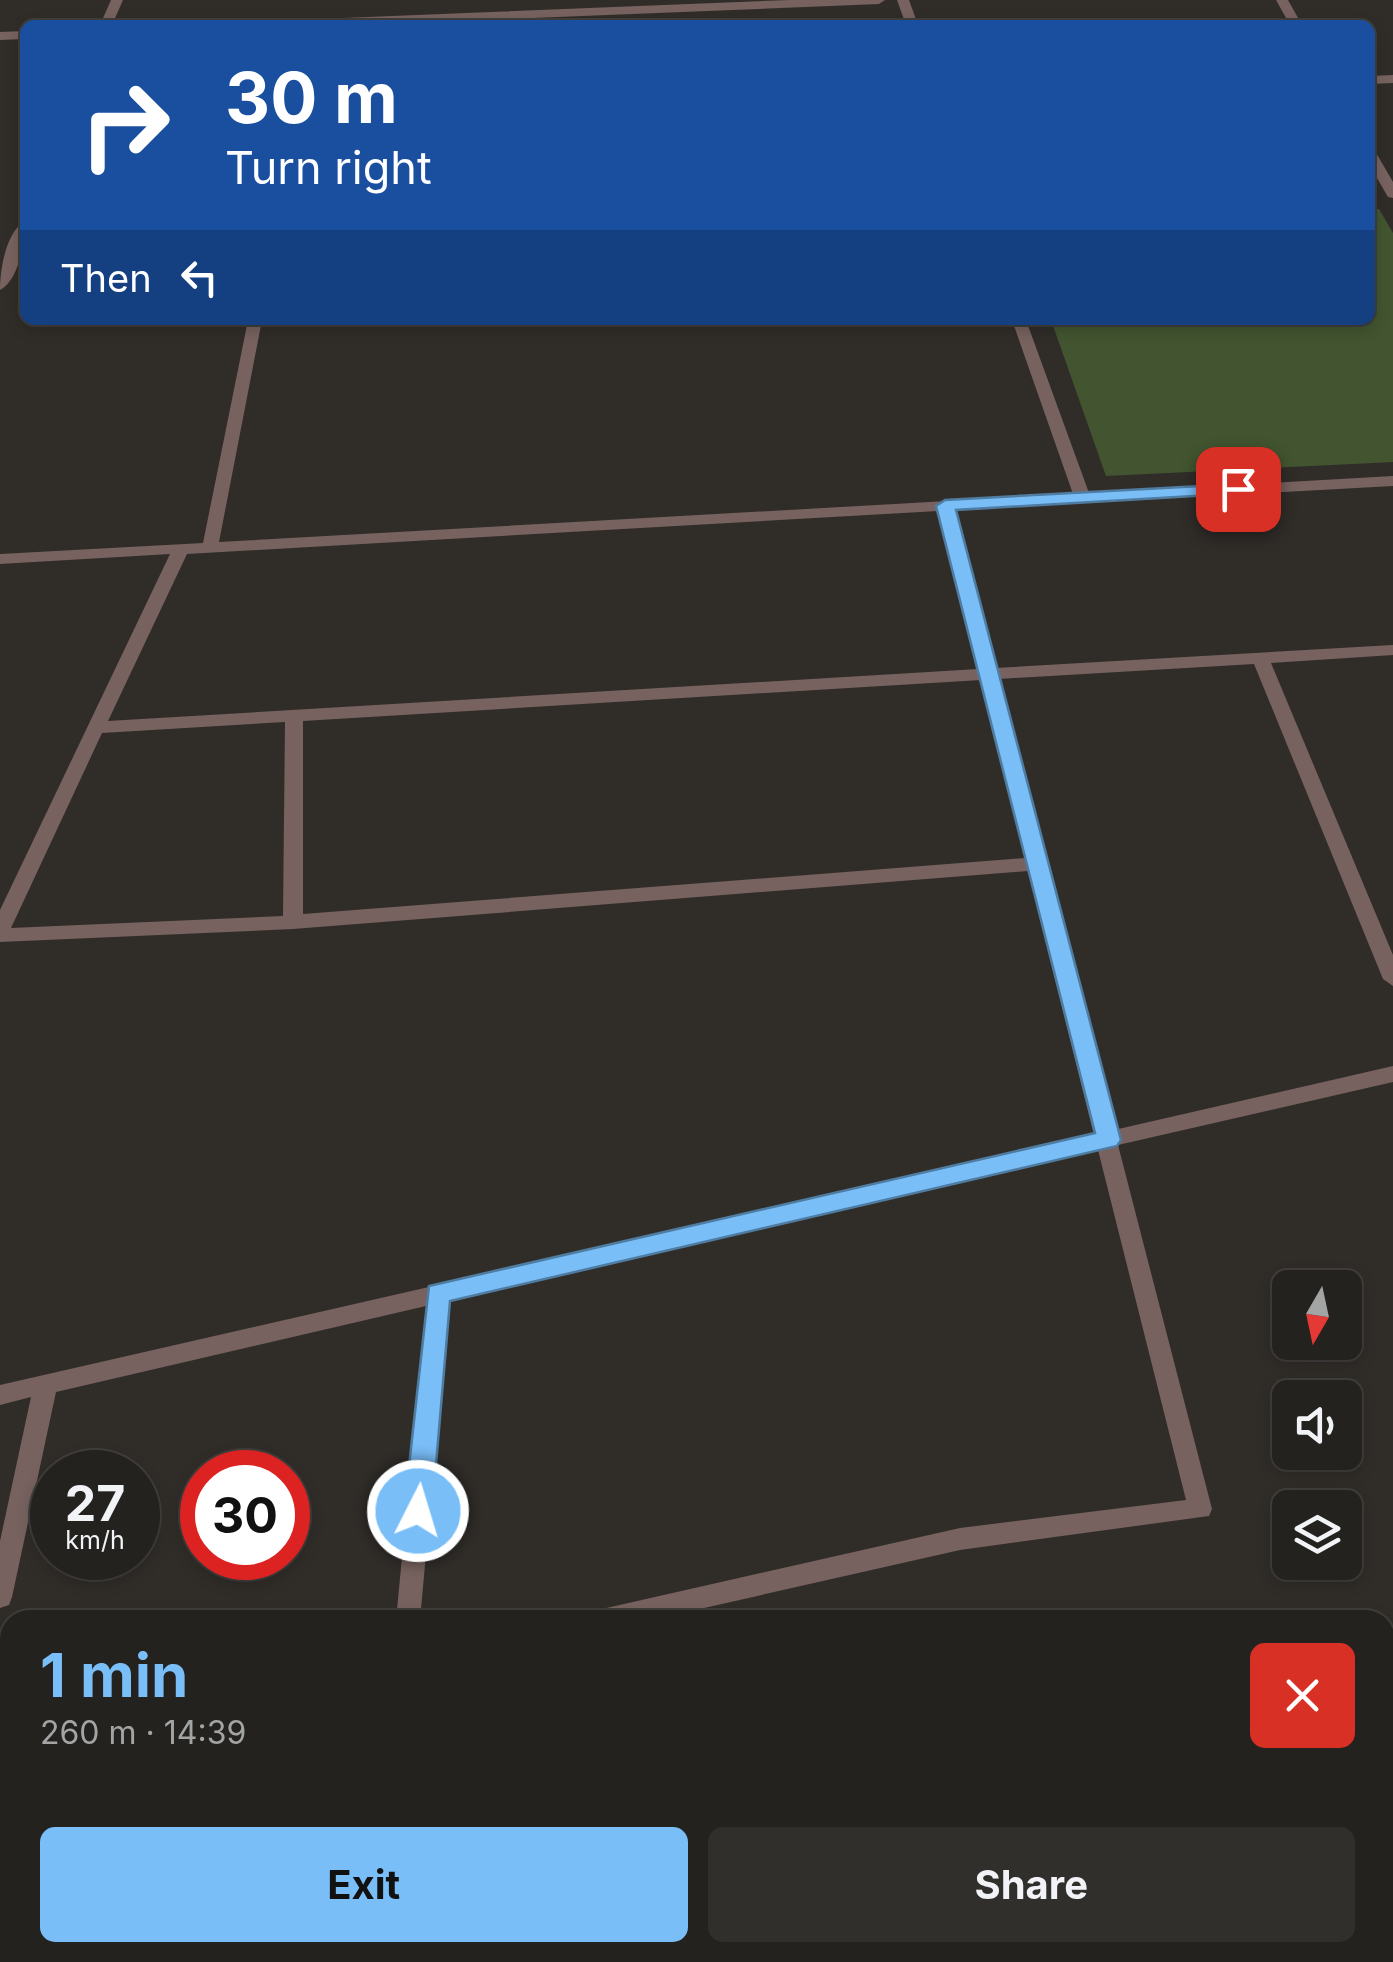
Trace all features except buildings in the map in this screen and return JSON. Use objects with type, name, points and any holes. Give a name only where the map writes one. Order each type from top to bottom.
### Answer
[{"type":"street","points":[[479,0],[481,16]]},
{"type":"street","points":[[398,20],[692,4],[879,0]]},
{"type":"street","points":[[1375,163],[1393,195]]},
{"type":"street","points":[[0,286],[20,237]]},
{"type":"street","points":[[210,547],[255,325]]},
{"type":"street","points":[[1020,325],[1083,498]]},
{"type":"street","points":[[0,559],[1393,480]]},
{"type":"street","points":[[646,1610],[960,1539],[1200,1509],[945,506]]},
{"type":"street","points":[[182,548],[0,932],[293,922],[1036,864]]},
{"type":"street","points":[[95,728],[1393,650]]},
{"type":"street","points":[[1260,658],[1393,978]]},
{"type":"street","points":[[293,922],[294,716]]},
{"type":"street","points":[[0,1394],[1393,1074]]},
{"type":"street","points":[[409,1610],[438,1294]]},
{"type":"street","points":[[0,1597],[46,1384]]},
{"type":"green space","points":[[1375,209],[1379,209],[1393,233],[1393,462],[1106,476],[1053,325],[1375,325]]},
{"type":"route","points":[[418,1511],[438,1294],[1108,1140],[945,506],[1238,489]]}]
